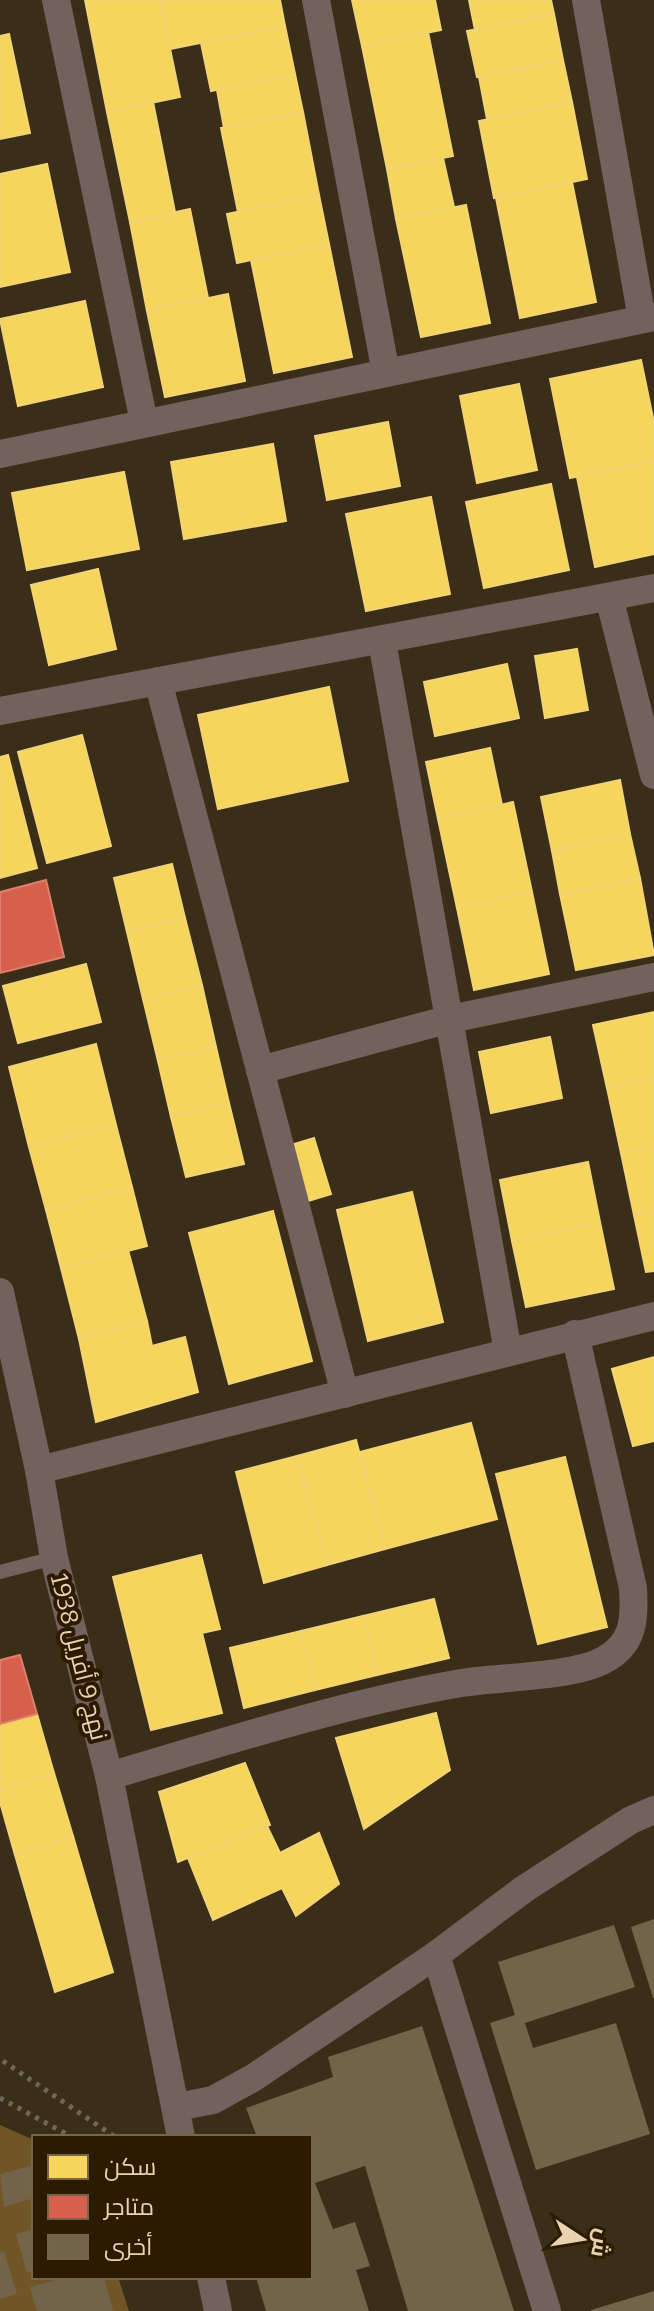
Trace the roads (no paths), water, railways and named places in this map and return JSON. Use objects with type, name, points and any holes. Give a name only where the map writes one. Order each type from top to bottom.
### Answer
[{"type":"street","points":[[56,0],[144,422]]},
{"type":"street","points":[[316,0],[386,373]]},
{"type":"street","points":[[0,454],[648,318],[586,0]]},
{"type":"street","points":[[0,711],[654,588]]},
{"type":"street","points":[[609,597],[654,775]]},
{"type":"street","points":[[382,641],[508,1352]]},
{"type":"street","points":[[158,681],[345,1394]]},
{"type":"street","points":[[260,1070],[450,1019],[654,977]]},
{"type":"street","name":"نهج 9 أفريل 1938","points":[[0,1292],[39,1470],[54,1558],[109,1776],[181,2135]]},
{"type":"street","points":[[39,1470],[654,1316]]},
{"type":"street","points":[[109,1776],[311,1717],[460,1683],[593,1666],[616,1652],[633,1629],[633,1588],[575,1334]]},
{"type":"street","points":[[175,2096],[213,2100],[253,2078],[436,1955],[524,1889],[631,1820],[654,1810]]},
{"type":"street","points":[[436,1955],[547,2311]]},
{"type":"street","points":[[211,2279],[218,2311]]},
{"type":"lane","points":[[0,1572],[54,1558]]}]
